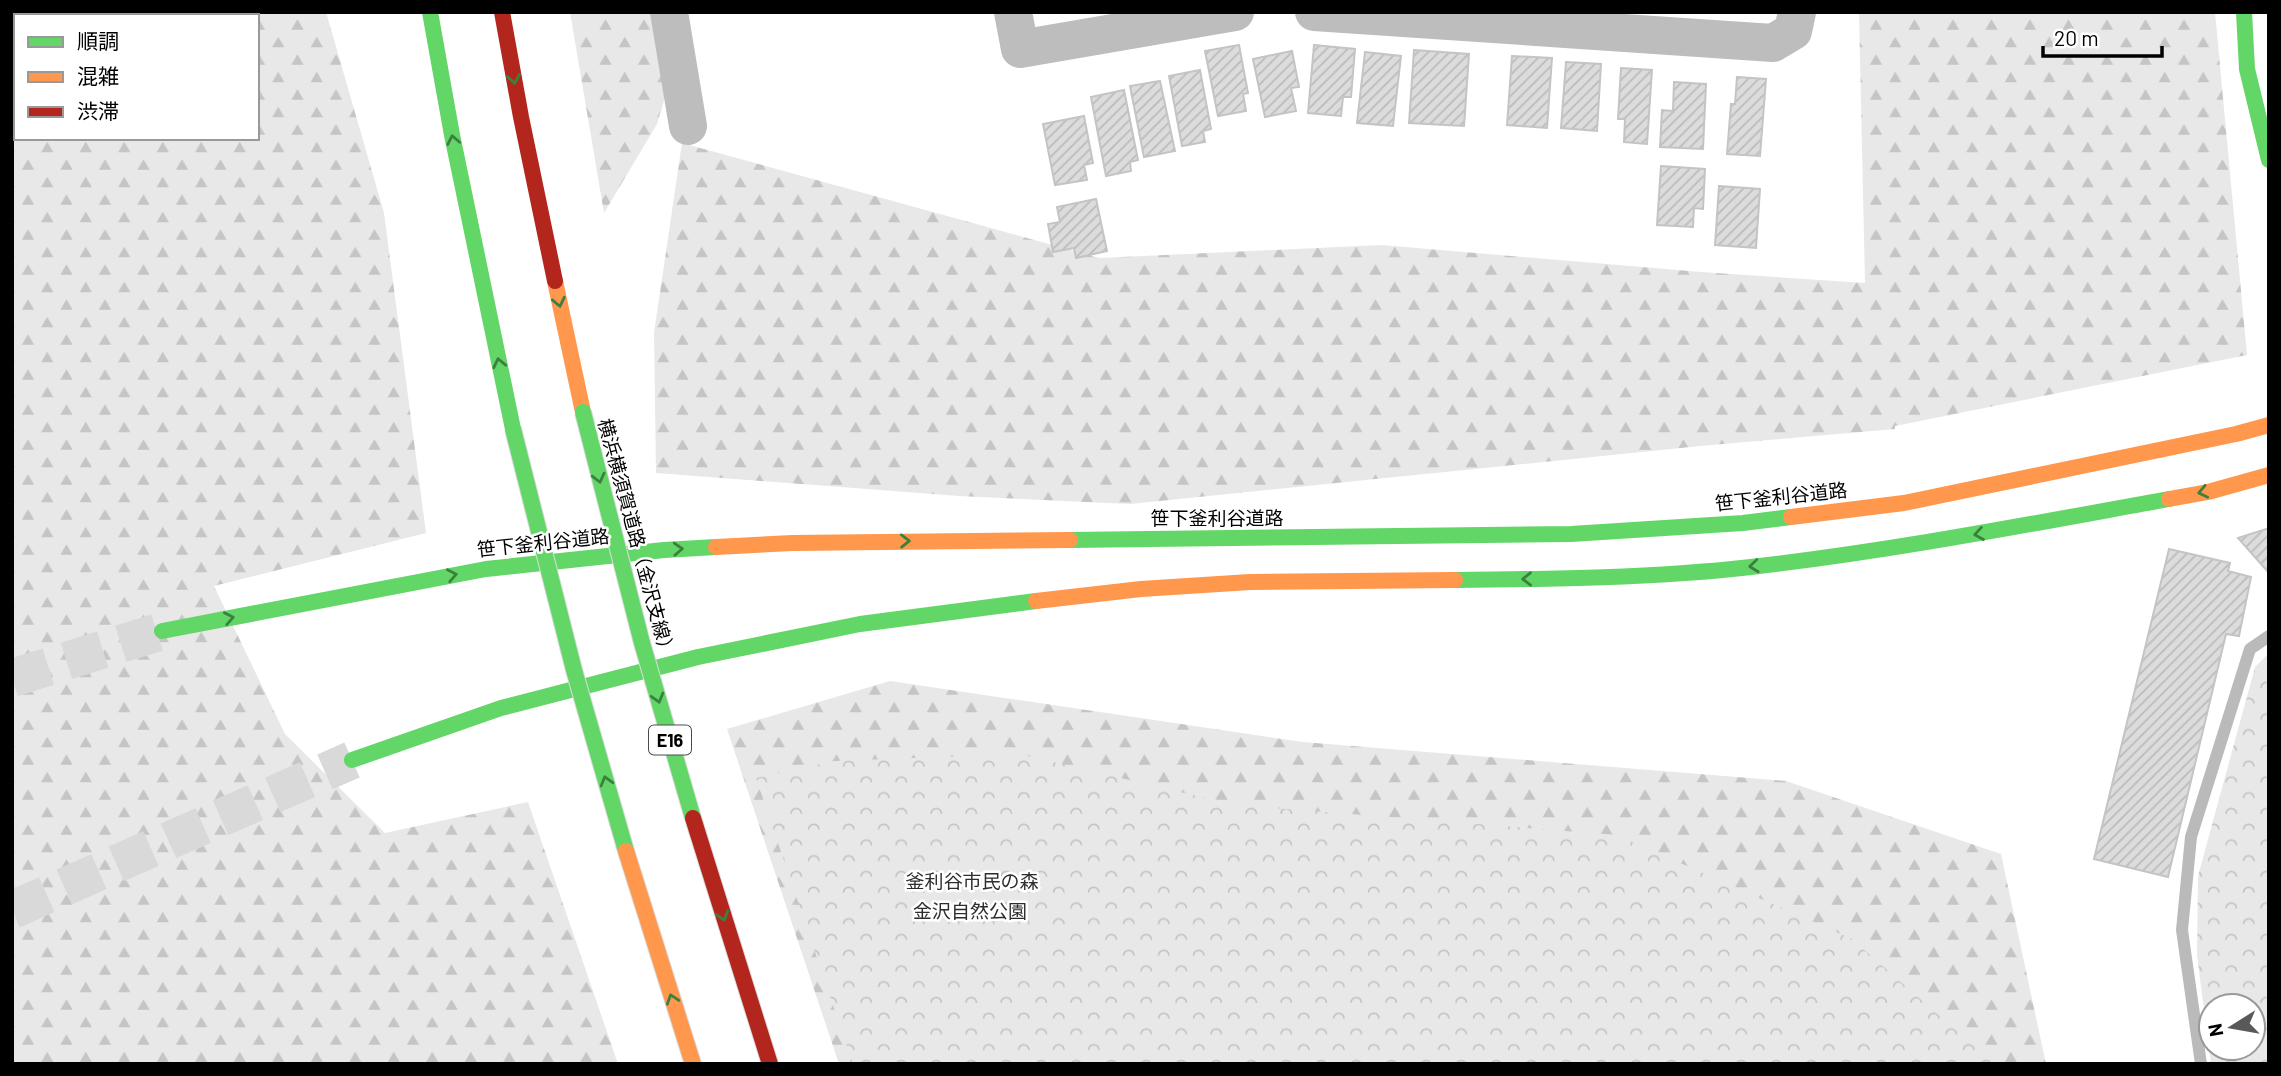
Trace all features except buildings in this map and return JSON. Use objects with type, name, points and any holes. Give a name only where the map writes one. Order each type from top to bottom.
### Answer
[{"type":"main road","points":[[430,12],[452,135],[513,429],[574,670],[635,883],[693,1064]]},
{"type":"main road","name":"横浜横須賀道路（金沢支線）","points":[[502,12],[520,117],[583,412],[642,643],[712,883],[770,1064]]},
{"type":"main road","points":[[2244,12],[2243,39],[2249,91],[2269,160]]},
{"type":"main road","name":"笹下釜利谷道路","points":[[162,631],[486,569],[664,550],[792,543],[1571,534],[1743,523],[1904,503],[2269,425]]},
{"type":"main road","points":[[352,760],[501,708],[698,657],[860,624],[1003,604],[1141,589],[1250,582],[1568,579],[1749,567],[1912,546],[2208,492],[2269,475]]},
{"type":"street","points":[[669,12],[688,126]]},
{"type":"street","points":[[1013,12],[1020,49],[1235,12]]},
{"type":"street","points":[[1314,12],[1475,17],[1773,43],[1793,31],[1797,12]]},
{"type":"green space","points":[[12,12],[326,12],[384,213],[426,533],[214,586],[285,734],[385,833],[528,802],[618,1064],[12,1064]]},
{"type":"green space","points":[[570,12],[662,12],[672,74],[657,124],[604,213]]},
{"type":"green space","points":[[1859,12],[2215,12],[2247,355],[1895,426],[1895,429],[1700,446],[1130,504],[959,496],[656,473],[654,333],[682,143],[1100,258],[1381,245],[1865,283]]},
{"type":"green space","points":[[2269,653],[2269,1064],[2211,1064],[2267,1062],[2267,992],[2202,992],[2197,955],[2198,876],[2255,667]]},
{"type":"green space","name":"金沢自然公園","points":[[890,681],[1303,742],[1786,781],[2001,854],[2046,1064],[839,1064],[727,729]]},
{"type":"green space","name":"金沢自然公園","points":[[1019,754],[1235,805],[1617,835],[1852,939],[1994,1064],[853,1064],[756,778],[835,761]]},
{"type":"waterway","points":[[2201,1064],[2182,930],[2191,837],[2250,649],[2269,636]]},
{"type":"tunnel","points":[[12,678],[162,631]]},
{"type":"tunnel","points":[[12,910],[352,760]]},
{"type":"traffic: fast","points":[[430,12],[452,135],[513,429]]},
{"type":"traffic: fast","points":[[2244,12],[2247,69],[2269,160]]},
{"type":"traffic: fast","points":[[583,412],[642,643],[693,818]]},
{"type":"traffic: fast","points":[[513,429],[574,670],[626,851]]},
{"type":"traffic: fast","points":[[1455,580],[1640,576],[1804,561],[2169,499]]},
{"type":"traffic: fast","points":[[1070,540],[1571,534],[1743,523],[1791,517]]},
{"type":"traffic: fast","points":[[162,631],[486,569],[716,547]]},
{"type":"traffic: fast","points":[[352,760],[501,708],[698,657],[860,624],[1036,601]]},
{"type":"traffic: slow","points":[[555,281],[583,412]]},
{"type":"traffic: slow","points":[[1791,517],[1904,503],[2269,425]]},
{"type":"traffic: slow","points":[[2169,499],[2208,492],[2269,475]]},
{"type":"traffic: slow","points":[[716,547],[792,543],[1070,540]]},
{"type":"traffic: slow","points":[[1036,601],[1141,589],[1250,582],[1455,580]]},
{"type":"traffic: slow","points":[[626,851],[693,1064]]},
{"type":"traffic: jam","points":[[502,12],[555,281]]},
{"type":"traffic: jam","points":[[693,818],[770,1064]]},
{"type":"park label","name":"釜利谷市民の森","points":[[972,880]]}]
